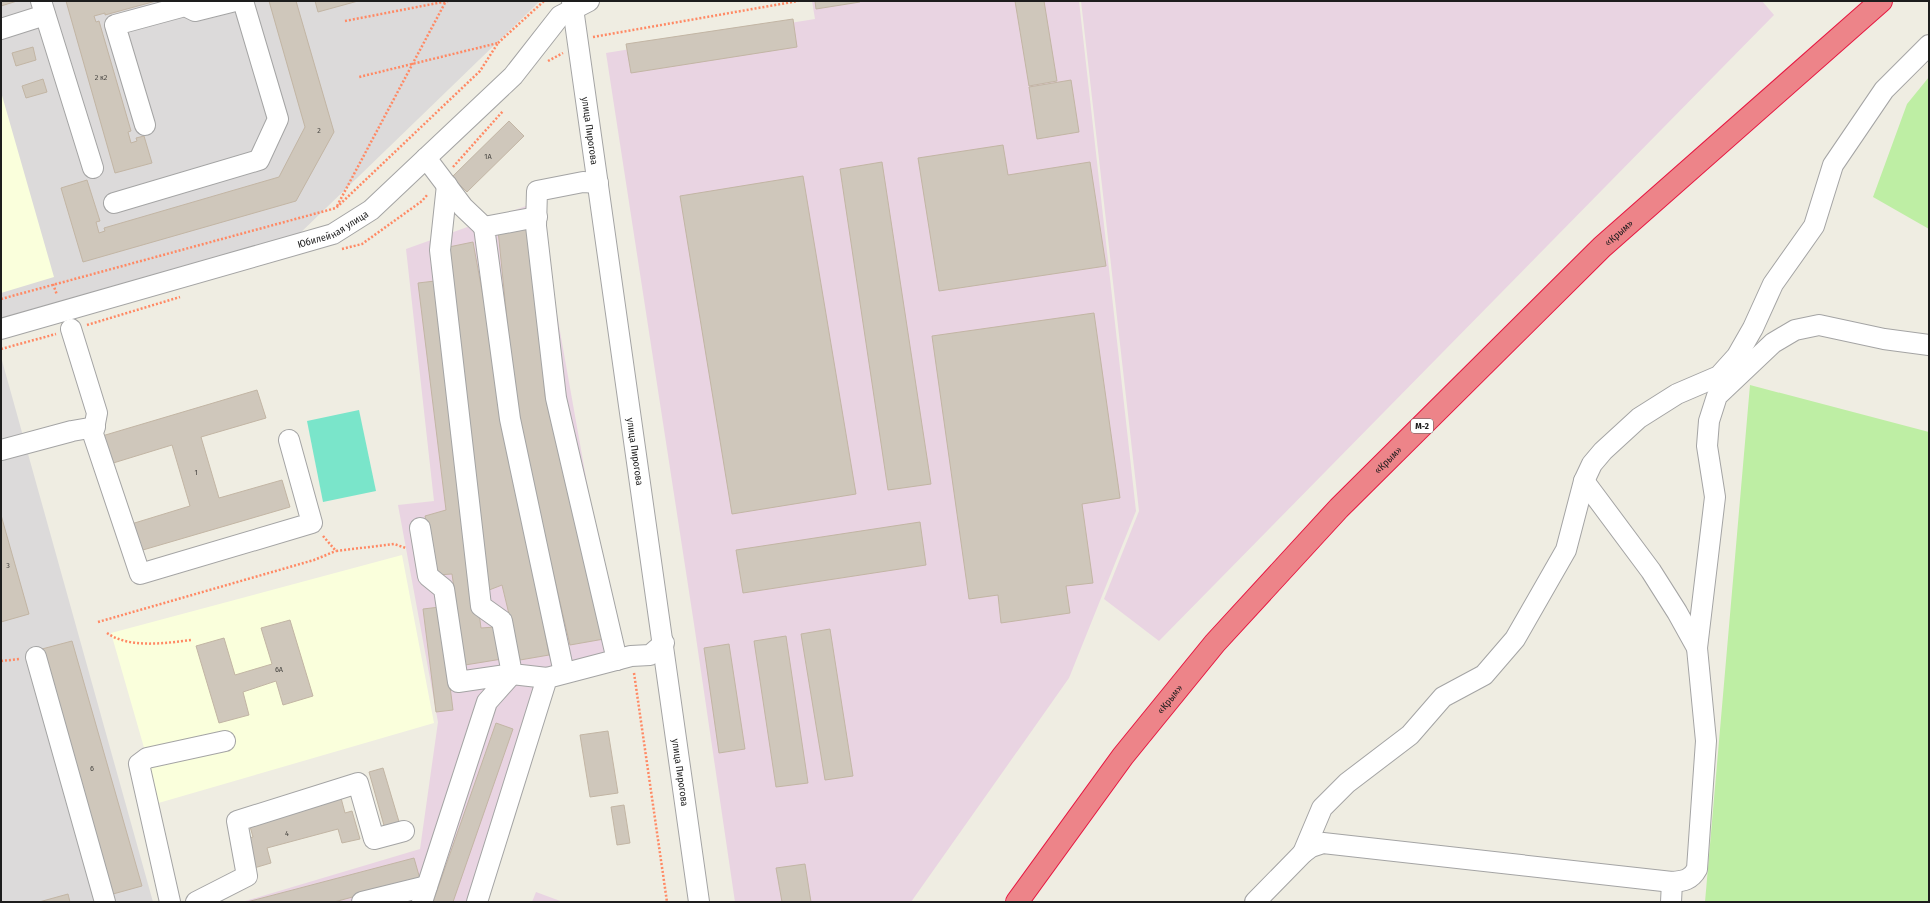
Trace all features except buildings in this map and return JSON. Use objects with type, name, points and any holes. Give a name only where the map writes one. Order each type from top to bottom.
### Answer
[{"type":"highway","name":"«Крым»","points":[[1017,902],[1123,756],[1210,649],[1339,508],[1602,247],[1881,1]]},
{"type":"street","points":[[145,125],[115,25],[185,6],[195,11],[235,1]]},
{"type":"street","points":[[114,203],[259,160],[278,119],[244,1]]},
{"type":"street","name":"Юбилейная улица","points":[[1,329],[333,234],[371,210],[512,76],[560,16],[578,3]]},
{"type":"street","name":"улица Пирогова","points":[[578,3],[598,183],[664,643],[699,902]]},
{"type":"street","points":[[1,29],[43,8],[93,168]]},
{"type":"street","points":[[1303,853],[1322,808],[1347,783],[1410,735],[1443,697],[1484,674],[1515,639],[1566,550],[1584,482],[1592,464],[1638,418],[1676,394],[1719,376],[1737,356],[1753,328],[1774,284],[1814,226],[1832,165],[1884,90],[1929,45]]},
{"type":"street","points":[[426,158],[463,207],[484,227],[510,419],[555,676],[477,902]]},
{"type":"street","points":[[598,183],[583,182],[537,191],[536,226],[556,398],[624,658]]},
{"type":"street","points":[[447,185],[440,250],[481,606],[502,621],[512,674]]},
{"type":"street","points":[[484,227],[537,217]]},
{"type":"street","points":[[1255,902],[1303,853],[1312,846],[1323,843],[1672,882],[1687,880],[1693,876],[1697,869],[1706,741],[1697,648],[1715,497],[1706,446],[1709,421],[1717,396],[1773,343],[1796,330],[1819,325],[1884,339],[1929,345]]},
{"type":"street","points":[[1753,328],[1773,343]]},
{"type":"street","points":[[71,329],[97,413],[93,434],[140,574],[312,523],[289,440]]},
{"type":"street","points":[[1,450],[95,427]]},
{"type":"street","points":[[1584,482],[1651,571],[1678,612],[1697,648]]},
{"type":"street","points":[[420,528],[428,576],[444,589],[458,682],[512,674],[555,676],[624,658],[650,655],[664,643]]},
{"type":"street","points":[[36,657],[104,902]]},
{"type":"street","points":[[362,902],[424,894],[487,702],[512,674]]},
{"type":"street","points":[[170,902],[139,764],[147,758],[225,741]]},
{"type":"street","points":[[196,902],[247,876],[237,821],[358,783],[374,840],[404,831]]},
{"type":"street","points":[[1671,902],[1672,882]]},
{"type":"path","points":[[336,208],[446,1]]},
{"type":"path","points":[[345,22],[446,1]]},
{"type":"path","points":[[1,299],[336,208],[480,71],[498,43],[544,1]]},
{"type":"path","points":[[359,77],[498,43]]},
{"type":"path","points":[[312,523],[336,551]]},
{"type":"path","points":[[98,622],[314,560],[336,551],[394,544],[411,549],[423,548]]},
{"type":"path","points":[[107,633],[112,636],[145,644],[192,640]]},
{"type":"path","points":[[624,658],[667,902]]},
{"type":"shaded area","points":[[1,1],[539,2],[295,238],[1,320]]},
{"type":"shaded area","points":[[812,1],[1079,1],[1136,511],[1069,678],[911,902],[735,902],[694,624],[606,53],[815,19]]},
{"type":"shaded area","points":[[1081,1],[1762,1],[1774,15],[1159,641],[1104,599],[1139,511]]},
{"type":"shaded area","points":[[1,92],[54,277],[1,293]]},
{"type":"shaded area","points":[[537,202],[617,652],[544,668],[467,902],[242,902],[420,849],[438,722],[398,505],[434,501],[406,249]]},
{"type":"shaded area","points":[[1,357],[153,902],[1,902]]},
{"type":"shaded area","points":[[402,555],[434,723],[155,804],[147,758],[111,633]]},
{"type":"shaded area","points":[[536,892],[563,902],[532,902]]},
{"type":"green space","points":[[1929,77],[1929,229],[1873,197],[1907,104]]},
{"type":"green space","points":[[1750,385],[1929,432],[1929,902],[1705,902]]},
{"type":"green space","points":[[359,410],[376,491],[323,502],[307,421]]}]
